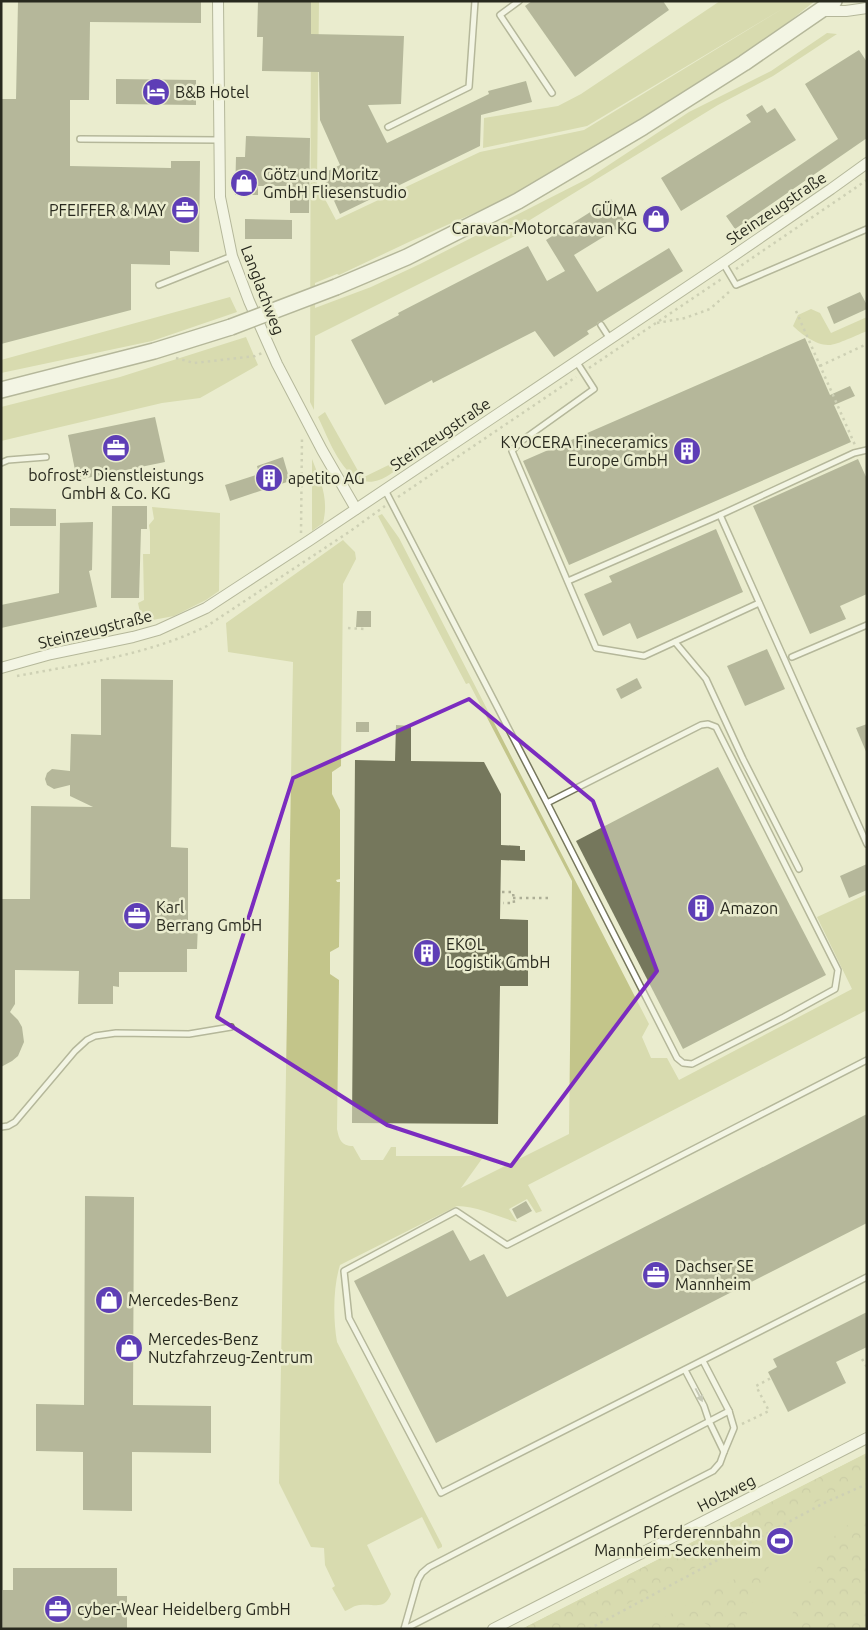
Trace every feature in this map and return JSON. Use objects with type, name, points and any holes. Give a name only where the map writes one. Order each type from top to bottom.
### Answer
[{"type":"main road","points":[[1,390],[154,351],[231,327],[336,288],[407,257],[518,201],[652,122],[744,63],[834,1]]},
{"type":"street","name":"Langlachweg","points":[[218,1],[220,197],[232,256],[270,349],[356,509]]},
{"type":"street","points":[[820,11],[846,11],[867,8]]},
{"type":"street","name":"Steinzeugstraße","points":[[1,668],[51,654],[126,639],[158,630],[206,608],[302,546],[723,263],[867,163]]},
{"type":"street","name":"Holzweg","points":[[493,1629],[867,1438]]},
{"type":"lane","points":[[388,126],[469,87],[475,1]]},
{"type":"lane","points":[[519,1],[500,14],[552,92]]},
{"type":"lane","points":[[80,139],[219,140]]},
{"type":"lane","points":[[723,263],[736,285],[867,229]]},
{"type":"lane","points":[[159,285],[232,256]]},
{"type":"lane","points":[[601,326],[610,339]]},
{"type":"lane","points":[[576,361],[594,389],[520,442],[512,451],[596,648],[644,656],[759,603]]},
{"type":"lane","points":[[568,581],[867,450]]},
{"type":"lane","points":[[1,463],[8,460],[46,457]]},
{"type":"lane","points":[[384,490],[677,1058],[683,1063],[692,1064],[835,989],[838,970],[716,727],[708,724],[701,725],[547,803]]},
{"type":"lane","points":[[720,515],[867,844]]},
{"type":"lane","points":[[792,657],[867,626]]},
{"type":"lane","points":[[675,642],[706,679],[743,759],[799,869]]},
{"type":"lane","points":[[1,1127],[15,1122],[75,1051],[87,1040],[95,1036],[116,1034],[189,1034],[231,1027]]},
{"type":"lane","points":[[867,1060],[507,1244],[456,1212],[344,1270],[349,1318],[441,1493],[867,1277]]},
{"type":"lane","points":[[405,1629],[713,1471],[720,1463],[734,1428],[729,1411],[703,1361]]},
{"type":"lane","points":[[686,1370],[724,1452]]},
{"type":"lane","points":[[405,1629],[418,1580],[429,1567],[729,1411]]},
{"type":"path","points":[[655,324],[685,318],[710,309],[736,285]]},
{"type":"path","points":[[796,311],[859,452]]},
{"type":"path","points":[[820,366],[867,344]]},
{"type":"path","points":[[194,363],[255,356]]},
{"type":"path","points":[[302,546],[302,438],[307,420]]},
{"type":"path","points":[[348,628],[365,629]]},
{"type":"path","points":[[502,892],[513,892],[514,898],[514,903],[503,903]]},
{"type":"path","points":[[514,898],[552,898]]},
{"type":"path","points":[[862,1358],[867,1367]]},
{"type":"path","points":[[734,1428],[769,1411],[756,1386],[771,1378]]},
{"type":"path","points":[[588,1629],[824,1503],[867,1484]]},
{"type":"highlighted area","points":[[469,699],[593,801],[657,971],[511,1166],[387,1125],[217,1017],[293,778]]},
{"type":"green space","points":[[311,1],[319,1],[317,184],[336,220],[480,152],[584,130],[787,6],[587,126],[483,148],[484,118],[558,106],[581,94],[720,1],[815,1],[767,39],[643,118],[506,199],[339,275],[337,274],[315,283],[315,308],[371,287],[420,264],[589,178],[689,112],[771,71],[827,33],[837,34],[773,76],[718,105],[525,223],[523,232],[315,336],[314,410],[310,402]]},
{"type":"green space","points":[[230,297],[237,312],[152,341],[1,373],[1,360]]},
{"type":"green space","points":[[811,309],[820,313],[831,333],[867,317],[867,331],[841,342],[823,345],[804,336],[793,326],[798,315]]},
{"type":"green space","points":[[246,337],[258,365],[200,398],[162,403],[1,441],[1,407],[120,377]]},
{"type":"green space","points":[[325,412],[362,478],[401,459],[405,464],[379,480],[367,482],[357,478],[348,471],[333,450],[318,417]]},
{"type":"green space","points":[[312,459],[325,498],[325,514],[323,523],[312,531]]},
{"type":"green space","points":[[152,507],[220,513],[219,591],[206,600],[174,616],[142,622],[138,603],[144,600],[143,554],[150,554],[149,525],[154,519]]},
{"type":"green space","points":[[382,514],[399,538],[649,1024],[642,1037],[651,1058],[667,1058],[679,1080],[852,989],[817,917],[867,894],[867,1010],[528,1185],[542,1211],[536,1213],[527,1199],[509,1209],[517,1222],[465,1206],[457,1206],[340,1265],[334,1303],[337,1342],[442,1545],[438,1549],[422,1517],[367,1545],[391,1594],[385,1603],[358,1605],[345,1611],[332,1588],[335,1586],[325,1565],[324,1548],[311,1547],[279,1483],[293,662],[228,652],[226,623],[343,540],[355,552],[356,559],[343,584],[341,766],[332,772],[332,794],[340,810],[340,879],[336,880],[340,882],[339,947],[330,952],[330,974],[339,980],[337,1129],[339,1136],[343,1143],[353,1146],[361,1160],[383,1160],[391,1147],[396,1147],[396,1156],[484,1156],[461,1188],[569,1134],[572,881],[469,683],[466,684],[378,516]]},
{"type":"green space","name":"Pferderennbahn Mannheim-Seckenheim","points":[[867,1453],[867,1629],[522,1629]]},
{"type":"green space","points":[[867,1453],[867,1478],[840,1489],[581,1629],[522,1629]]},
{"type":"green space","points":[[865,1517],[867,1518],[867,1540],[860,1543],[867,1554],[867,1629],[788,1629],[793,1612],[838,1530]]},
{"type":"green space","points":[[773,1558],[740,1629],[713,1629],[703,1622],[690,1623],[677,1629],[643,1629]]},
{"type":"building","points":[[18,1],[201,1],[201,23],[90,22],[89,100],[70,100],[70,166],[171,168],[171,161],[200,161],[199,252],[170,251],[170,265],[131,264],[131,310],[1,344],[1,99],[16,99]]},
{"type":"building","points":[[258,1],[311,1],[311,34],[404,36],[401,104],[368,105],[387,143],[489,94],[488,91],[526,81],[532,102],[481,115],[480,146],[340,214],[322,174],[340,165],[320,120],[319,72],[262,71],[263,37],[257,37]]},
{"type":"building","points":[[532,1],[663,1],[669,10],[575,77],[525,6]]},
{"type":"building","points":[[859,50],[867,62],[867,138],[735,229],[726,216],[838,139],[805,84]]},
{"type":"building","name":"B&B Hotel","points":[[116,79],[196,80],[196,105],[116,104]]},
{"type":"building","points":[[762,105],[767,113],[775,108],[796,140],[681,211],[661,178],[751,122],[746,115]]},
{"type":"building","points":[[246,136],[310,138],[309,213],[290,213],[290,186],[258,186],[258,195],[235,195],[236,157],[245,157]]},
{"type":"building","points":[[611,199],[626,223],[574,255],[597,292],[669,248],[683,271],[603,321],[598,322],[597,325],[587,331],[589,334],[554,357],[535,331],[433,383],[432,380],[385,405],[351,340],[399,315],[398,313],[528,246],[547,281],[565,271],[546,240]]},
{"type":"building","points":[[245,219],[292,220],[292,239],[245,239]]},
{"type":"building","points":[[860,292],[867,305],[867,309],[834,324],[827,307]]},
{"type":"building","name":"KYOCERA Fineceramics Europe GmbH","points":[[805,338],[830,395],[850,386],[855,396],[834,405],[851,442],[569,565],[523,461]]},
{"type":"building","name":"bofrost* Dienstleistungs GmbH & Co. KG","points":[[155,417],[165,462],[77,480],[68,435]]},
{"type":"building","name":"apetito AG","points":[[283,457],[290,481],[230,501],[225,485],[259,474],[257,466]]},
{"type":"building","points":[[858,459],[867,479],[867,594],[840,606],[846,619],[810,634],[753,506]]},
{"type":"building","points":[[112,506],[147,506],[147,529],[141,529],[139,598],[111,598]]},
{"type":"building","points":[[10,508],[56,509],[56,526],[10,526]]},
{"type":"building","points":[[93,522],[92,570],[89,571],[97,607],[1,628],[1,605],[59,593],[60,523]]},
{"type":"building","points":[[716,529],[743,592],[637,639],[630,623],[603,636],[584,594],[612,582],[609,576]]},
{"type":"building","points":[[357,611],[371,611],[371,627],[356,627]]},
{"type":"building","points":[[767,649],[785,689],[745,706],[727,666]]},
{"type":"building","points":[[637,678],[642,688],[621,699],[616,689]]},
{"type":"building","points":[[101,679],[173,680],[171,847],[188,848],[188,924],[198,924],[197,949],[187,949],[187,972],[119,972],[119,987],[113,986],[113,1004],[78,1004],[79,971],[15,970],[15,1004],[10,1012],[22,1027],[24,1042],[18,1056],[1,1067],[1,899],[30,899],[31,806],[93,807],[70,796],[70,785],[54,789],[47,785],[45,779],[47,773],[52,769],[70,771],[71,734],[101,735]]},
{"type":"building","points":[[356,722],[369,722],[369,732],[356,732]]},
{"type":"building","points":[[867,724],[867,754],[856,728]]},
{"type":"building","name":"EKOL Logistik GmbH","points":[[396,725],[411,726],[411,761],[484,762],[501,794],[501,845],[520,846],[520,850],[525,850],[525,861],[501,860],[500,919],[528,920],[528,986],[500,986],[498,1124],[352,1123],[355,760],[395,761]]},
{"type":"building","name":"Amazon","points":[[718,767],[826,975],[683,1049],[576,841]]},
{"type":"building","points":[[867,864],[867,890],[849,898],[840,876]]},
{"type":"building","points":[[867,1114],[867,1223],[436,1443],[354,1281],[453,1230],[470,1261],[484,1254],[507,1297]]},
{"type":"building","name":"Mercedes-Benz","points":[[85,1196],[134,1197],[133,1405],[211,1406],[211,1453],[132,1452],[132,1511],[83,1510],[83,1452],[36,1451],[36,1404],[84,1405]]},
{"type":"building","points":[[526,1201],[532,1211],[517,1219],[512,1209]]},
{"type":"building","points":[[867,1312],[867,1347],[836,1362],[846,1383],[788,1412],[768,1372],[777,1367],[773,1359]]},
{"type":"building","points":[[13,1568],[117,1568],[117,1596],[127,1596],[127,1629],[3,1629],[3,1590],[13,1590]]},
{"type":"place","name":"B&B Hotel","points":[[156,92]]},
{"type":"place","name":"Götz und Moritz GmbH Fliesenstudio","points":[[244,183]]},
{"type":"place","name":"PFEIFFER & MAY","points":[[185,210]]},
{"type":"place","name":"GÜMA Caravan-Motorcaravan KG","points":[[656,219]]},
{"type":"place","name":"bofrost* Dienstleistungs GmbH & Co. KG","points":[[116,448]]},
{"type":"place","name":"KYOCERA Fineceramics Europe GmbH","points":[[687,451]]},
{"type":"place","name":"apetito AG","points":[[269,478]]},
{"type":"place","name":"Amazon","points":[[701,908]]},
{"type":"place","name":"Karl Berrang GmbH","points":[[137,916]]},
{"type":"place","name":"EKOL Logistik GmbH","points":[[427,953]]},
{"type":"place","name":"Dachser SE Mannheim","points":[[656,1275]]},
{"type":"place","name":"Mercedes-Benz","points":[[109,1300]]},
{"type":"place","name":"Mercedes-Benz Nutzfahrzeug-Zentrum","points":[[129,1348]]},
{"type":"place","name":"Pferderennbahn Mannheim-Seckenheim","points":[[780,1541]]},
{"type":"place","name":"cyber-Wear Heidelberg GmbH","points":[[58,1609]]}]
